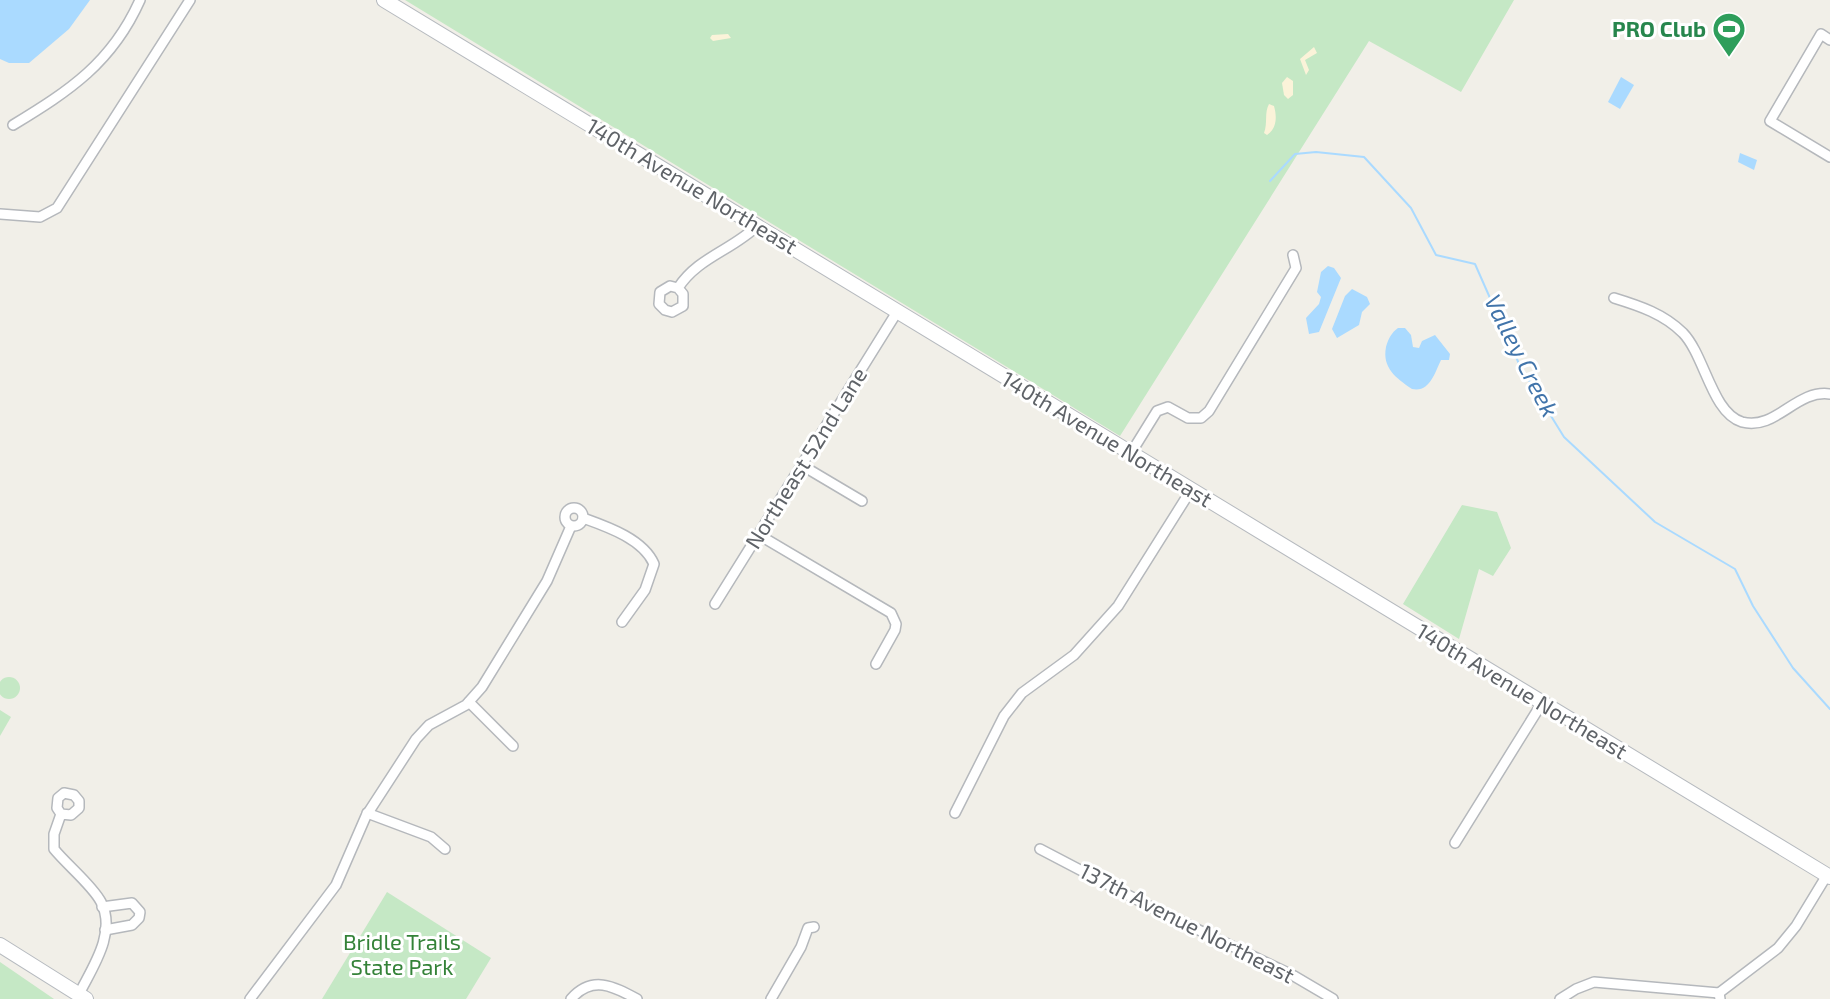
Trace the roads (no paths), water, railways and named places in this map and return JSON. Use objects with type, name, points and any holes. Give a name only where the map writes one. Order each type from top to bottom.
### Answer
[{"type":"street","points":[[13,125],[84,79],[114,45],[140,0]]},
{"type":"street","points":[[0,214],[40,217],[49,214],[65,199],[190,0]]},
{"type":"street","name":"140th Avenue Northeast","points":[[384,0],[1828,876]]},
{"type":"street","points":[[1830,40],[1821,34],[1770,121],[1830,157]]},
{"type":"street","points":[[678,288],[696,266],[731,247],[758,225]]},
{"type":"street","points":[[1131,453],[1157,411],[1168,407],[1188,418],[1201,418],[1209,411],[1296,268],[1293,255]]},
{"type":"street","points":[[1614,298],[1657,314],[1684,334],[1697,352],[1723,410],[1731,417],[1753,424],[1762,424],[1811,394],[1830,394]]},
{"type":"street","name":"Northeast 52nd Lane","points":[[715,604],[897,312]]},
{"type":"street","points":[[803,466],[862,501]]},
{"type":"street","points":[[955,813],[1004,716],[1022,693],[1074,655],[1118,606],[1191,490]]},
{"type":"street","points":[[571,526],[565,519],[570,508],[579,510],[583,518],[610,528],[648,551],[654,564],[645,590],[622,622]]},
{"type":"street","points":[[571,526],[580,524],[583,518]]},
{"type":"street","points":[[250,999],[336,885],[367,813],[416,740],[429,725],[469,702],[482,687],[548,581],[571,526]]},
{"type":"street","points":[[759,535],[891,614],[896,624],[895,630],[876,664]]},
{"type":"street","points":[[469,702],[513,746]]},
{"type":"street","points":[[1455,843],[1542,703]]},
{"type":"street","points":[[367,813],[431,837],[446,849]]},
{"type":"street","points":[[0,945],[83,997],[100,955],[105,930],[101,902],[54,849],[54,834],[61,814]]},
{"type":"street","name":"137th Avenue Northeast","points":[[1040,849],[1149,906],[1294,976],[1333,999]]},
{"type":"street","points":[[1560,999],[1594,982],[1720,996],[1778,948],[1796,926],[1828,876]]},
{"type":"street","points":[[102,907],[132,903],[140,912],[140,918],[132,926],[105,930]]},
{"type":"street","points":[[771,999],[801,947],[808,928],[814,927]]},
{"type":"street","points":[[571,999],[582,988],[594,983],[605,984],[637,999]]},
{"type":"water","points":[[0,0],[90,0],[69,29],[29,63],[9,63],[0,59]]},
{"type":"water","points":[[1621,77],[1634,85],[1620,109],[1608,102]]},
{"type":"water","points":[[1740,153],[1757,160],[1754,170],[1738,162]]},
{"type":"water","points":[[1328,266],[1334,268],[1341,278],[1319,332],[1309,334],[1306,318],[1319,304],[1321,297],[1317,292],[1321,272]]},
{"type":"water","points":[[1352,289],[1367,297],[1370,304],[1362,312],[1359,325],[1337,338],[1332,329],[1345,296]]},
{"type":"water","points":[[1398,328],[1405,328],[1411,335],[1413,347],[1419,348],[1422,341],[1435,335],[1450,354],[1449,360],[1441,360],[1428,385],[1423,388],[1412,389],[1388,367],[1386,347],[1390,336]]},
{"type":"waterway","name":"Valley Creek","points":[[1270,181],[1295,154],[1316,152],[1364,157],[1411,208],[1436,255],[1475,264],[1520,366],[1564,437],[1655,522],[1735,569],[1753,606],[1793,668],[1830,709]]},
{"type":"place","name":"PRO Club","points":[[1729,58]]},
{"type":"park label","name":"Bridle Trails State Park","points":[[402,954]]}]
